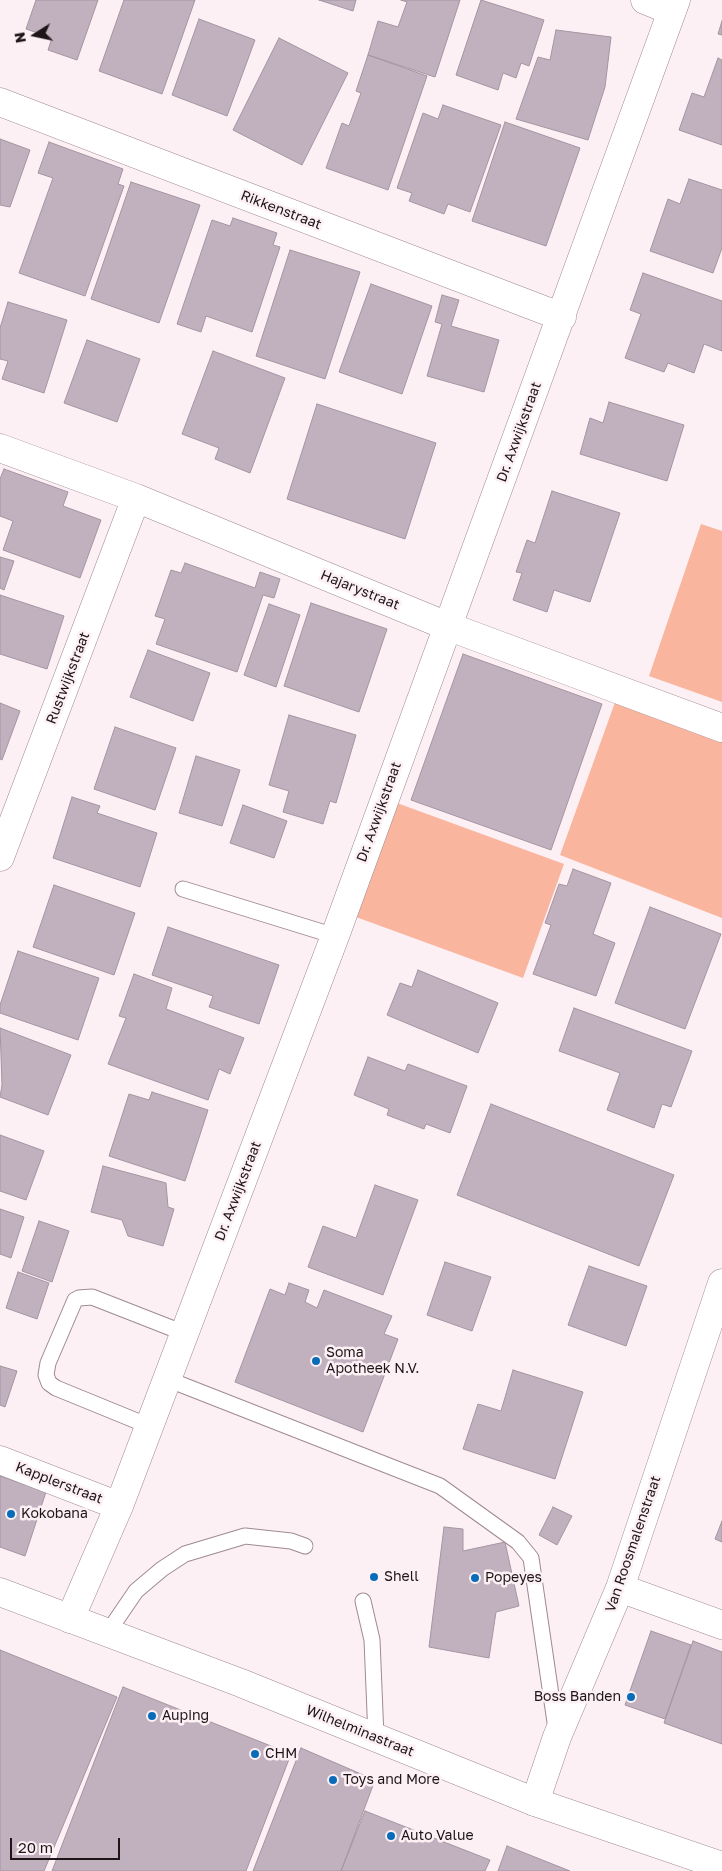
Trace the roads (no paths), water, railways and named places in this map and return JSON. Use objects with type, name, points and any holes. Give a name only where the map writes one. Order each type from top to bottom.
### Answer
[{"type":"street","points":[[645,0],[674,5]]},
{"type":"street","name":"Dr. Axwijkstraat","points":[[70,1619],[118,1506],[149,1426],[334,936],[562,317],[674,5]]},
{"type":"street","name":"Rikkenstraat","points":[[0,102],[562,317]]},
{"type":"street","name":"Hajarystraat","points":[[0,448],[136,498],[447,626],[722,728]]},
{"type":"street","name":"Rustwijkstraat","points":[[0,857],[136,498]]},
{"type":"street","name":"Van Roosmalenstraat","points":[[536,1802],[557,1737],[620,1588],[722,1283]]},
{"type":"street","name":"Kapplerstraat","points":[[0,1460],[118,1506]]},
{"type":"street","points":[[620,1588],[722,1625]]},
{"type":"street","name":"Wilhelminastraat","points":[[0,1592],[108,1632],[536,1802],[719,1867]]},
{"type":"lane","points":[[183,889],[334,936]]},
{"type":"lane","points":[[149,1426],[56,1388],[49,1383],[46,1375],[48,1363],[76,1300],[79,1298],[92,1297],[184,1333]]},
{"type":"lane","points":[[167,1379],[440,1486],[518,1542],[531,1558],[557,1737]]},
{"type":"lane","points":[[108,1632],[136,1591],[162,1569],[185,1554],[245,1536],[305,1546]]},
{"type":"lane","points":[[364,1601],[372,1640],[376,1737]]},
{"type":"place","name":"Soma Apotheek N.V.","points":[[316,1361]]},
{"type":"place","name":"Kokobana","points":[[11,1514]]},
{"type":"place","name":"Shell","points":[[374,1577]]},
{"type":"place","name":"Popeyes","points":[[475,1578]]},
{"type":"place","name":"Boss Banden","points":[[631,1697]]},
{"type":"place","name":"Auping","points":[[152,1716]]},
{"type":"place","name":"CHM","points":[[255,1754]]},
{"type":"place","name":"Toys and More","points":[[333,1780]]},
{"type":"place","name":"Auto Value","points":[[391,1836]]}]
